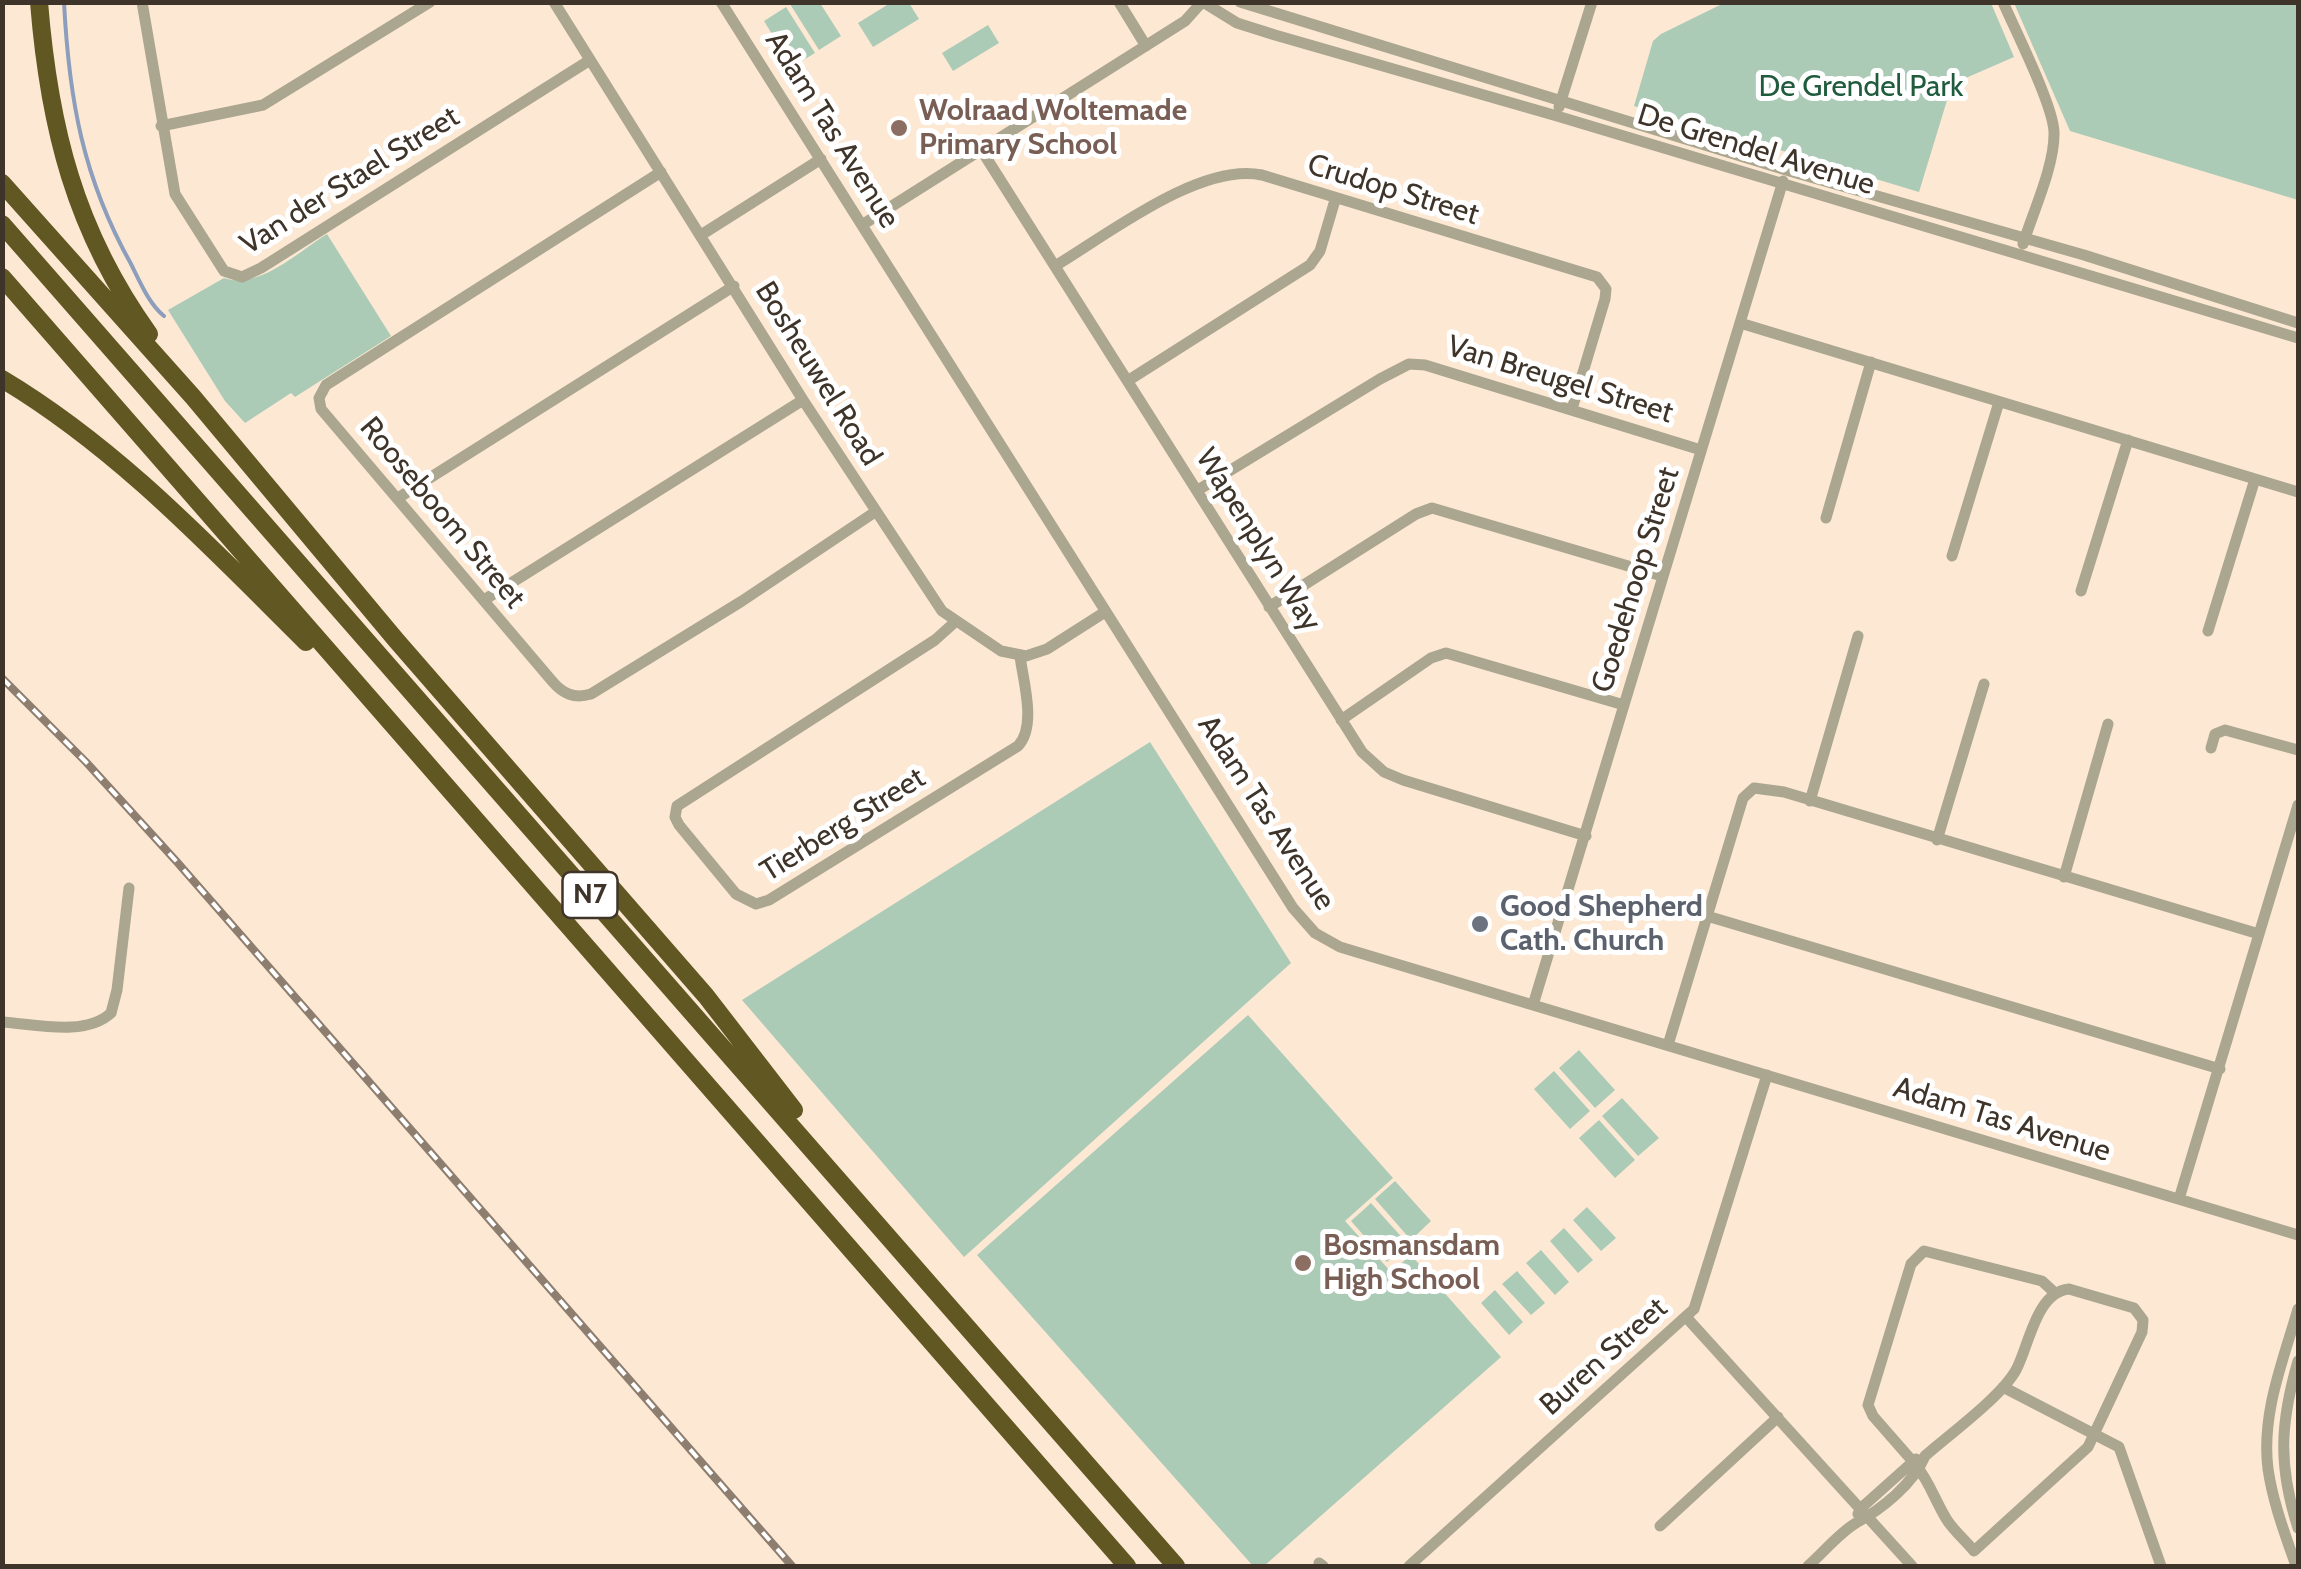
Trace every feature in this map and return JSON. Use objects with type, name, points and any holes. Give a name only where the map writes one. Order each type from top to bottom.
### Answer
[{"type":"highway","points":[[39,2],[49,99],[76,198],[128,306],[194,397]]},
{"type":"highway","points":[[2,183],[194,397],[396,640],[706,996],[799,1116],[818,1154]]},
{"type":"highway","name":"N7","points":[[2,224],[1176,1566]]},
{"type":"highway","name":"N7","points":[[2,278],[1126,1566]]},
{"type":"highway","points":[[2,378],[122,462],[400,734]]},
{"type":"street","name":"Van der Stael Street","points":[[142,2],[175,194],[220,267],[242,277],[590,60]]},
{"type":"street","points":[[161,126],[263,106],[430,2]]},
{"type":"street","name":"Bosheuwel Road","points":[[554,2],[932,600],[955,622],[1002,651],[1020,656]]},
{"type":"street","name":"Adam Tas Avenue","points":[[722,2],[1307,926],[1340,946],[2298,1235]]},
{"type":"street","points":[[1119,2],[1146,46]]},
{"type":"street","points":[[862,225],[1186,21],[1202,2]]},
{"type":"street","name":"De Grendel Avenue","points":[[1202,2],[1237,22],[1274,35],[2298,338]]},
{"type":"street","name":"De Grendel Avenue","points":[[1240,2],[1786,170],[2026,237],[2298,323]]},
{"type":"street","points":[[1557,116],[1592,2]]},
{"type":"street","points":[[2004,2],[2054,130],[2052,152],[2020,255]]},
{"type":"street","name":"Wapenplyn Way","points":[[982,150],[1362,752],[1384,772],[1586,836]]},
{"type":"street","points":[[701,235],[821,159]]},
{"type":"street","name":"Goedehoop Street","points":[[1534,1005],[1786,170]]},
{"type":"street","name":"Rooseboom Street","points":[[661,172],[323,387],[319,398],[323,412],[559,689],[584,696],[742,601],[875,512]]},
{"type":"street","name":"Crudop Street","points":[[1056,266],[1183,189],[1243,173],[1262,176],[1598,277],[1606,293],[1572,409]]},
{"type":"street","points":[[1129,380],[1310,265],[1320,251],[1335,200]]},
{"type":"street","points":[[398,498],[734,286]]},
{"type":"street","points":[[1740,323],[2298,492]]},
{"type":"street","points":[[1826,518],[1871,362]]},
{"type":"street","name":"Van Breugel Street","points":[[1198,490],[1409,364],[1424,365],[1701,450]]},
{"type":"street","points":[[484,600],[804,400]]},
{"type":"street","points":[[1952,556],[2000,402]]},
{"type":"street","points":[[2081,590],[2128,440]]},
{"type":"street","points":[[2208,631],[2255,480]]},
{"type":"street","points":[[1269,607],[1416,514],[1432,508],[1662,576]]},
{"type":"street","points":[[1020,656],[1040,652],[1105,612]]},
{"type":"street","name":"Tierberg Street","points":[[955,622],[935,640],[678,806],[675,818],[679,825],[740,898],[756,904],[769,900],[1018,746],[1028,726],[1020,656]]},
{"type":"street","points":[[1810,801],[1858,636]]},
{"type":"street","points":[[1342,720],[1431,658],[1446,653],[1624,704]]},
{"type":"street","points":[[1937,840],[1984,684]]},
{"type":"street","points":[[2064,877],[2108,724]]},
{"type":"street","points":[[2211,748],[2215,734],[2225,730],[2298,750]]},
{"type":"street","points":[[1668,1045],[1743,798],[1748,792],[1766,787],[2259,934]]},
{"type":"street","points":[[2179,1200],[2298,804]]},
{"type":"street","points":[[2,1022],[91,1024],[111,1012],[120,974],[129,888]]},
{"type":"street","points":[[1707,916],[2220,1069]]},
{"type":"street","name":"Buren Street","points":[[1409,1566],[1686,1317],[1699,1299],[1767,1075]]},
{"type":"street","points":[[1808,1566],[1919,1462],[2002,1387],[2016,1370],[2045,1304],[2054,1293],[2069,1289],[2134,1308],[2142,1316],[2142,1332],[2088,1447],[1974,1551],[1948,1521],[1919,1462],[1873,1416],[1868,1405],[1917,1254],[1932,1250],[2042,1281],[2054,1293]]},
{"type":"street","points":[[2296,1566],[2272,1493],[2267,1444],[2274,1394],[2298,1309]]},
{"type":"street","points":[[1686,1317],[1912,1566]]},
{"type":"street","points":[[2298,1361],[2282,1439],[2288,1495],[2298,1528]]},
{"type":"street","points":[[2002,1387],[2097,1434],[2122,1452],[2162,1566]]},
{"type":"street","points":[[1660,1526],[1778,1417]]},
{"type":"green space","points":[[892,2],[909,3],[919,19],[873,47],[858,23]]},
{"type":"green space","points":[[820,3],[841,36],[819,50],[790,4]]},
{"type":"green space","name":"De Grendel Park","points":[[1724,3],[1991,3],[2014,57],[1952,84],[1919,192],[1634,106],[1653,41]]},
{"type":"green space","points":[[2014,3],[2298,3],[2298,200],[2070,131]]},
{"type":"green space","points":[[786,7],[815,53],[792,67],[764,21]]},
{"type":"green space","points":[[988,25],[999,43],[953,71],[942,53]]},
{"type":"green space","points":[[327,234],[391,336],[295,397],[291,393],[245,423],[225,401],[168,310],[224,278],[251,279],[264,274]]},
{"type":"green space","points":[[1150,742],[1291,963],[964,1257],[742,1000]]},
{"type":"green space","points":[[1248,1015],[1393,1178],[1345,1221],[1391,1272],[1411,1255],[1501,1357],[1264,1566],[1253,1566],[977,1255]]},
{"type":"green space","points":[[1579,1050],[1615,1090],[1595,1108],[1559,1068]]},
{"type":"green space","points":[[1554,1071],[1590,1111],[1570,1129],[1534,1089]]},
{"type":"green space","points":[[1622,1098],[1659,1138],[1638,1156],[1602,1116]]},
{"type":"green space","points":[[1599,1120],[1635,1160],[1615,1178],[1579,1138]]},
{"type":"green space","points":[[1395,1181],[1431,1221],[1411,1240],[1375,1199]]},
{"type":"green space","points":[[1371,1203],[1407,1243],[1387,1262],[1351,1221]]},
{"type":"green space","points":[[1587,1207],[1616,1238],[1601,1251],[1573,1220]]},
{"type":"green space","points":[[1564,1228],[1593,1260],[1578,1273],[1550,1241]]},
{"type":"green space","points":[[1541,1250],[1569,1282],[1555,1295],[1526,1263]]},
{"type":"green space","points":[[1517,1271],[1545,1303],[1531,1315],[1502,1284]]},
{"type":"green space","points":[[1495,1290],[1523,1322],[1509,1335],[1481,1303]]},
{"type":"waterway","points":[[64,2],[75,105],[90,169],[101,201],[145,292],[164,316]]},
{"type":"railway","points":[[2,678],[177,862],[792,1566]]},
{"type":"place","name":"Wolraad Woltemade Primary School","points":[[899,128]]},
{"type":"place","name":"Good Shepherd Cath. Church","points":[[1480,924]]},
{"type":"place","name":"Bosmansdam High School","points":[[1303,1263]]}]
